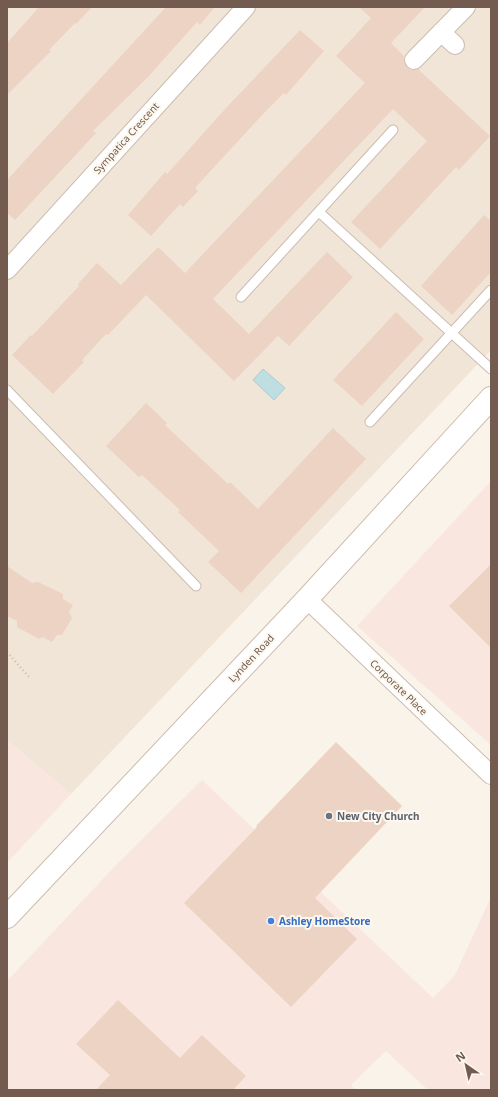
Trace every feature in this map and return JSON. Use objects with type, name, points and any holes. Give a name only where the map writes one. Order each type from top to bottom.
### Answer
[{"type":"main road","name":"Lynden Road","points":[[7,917],[307,599],[491,398]]},
{"type":"street","name":"Sympatica Crescent","points":[[7,270],[246,7]]},
{"type":"street","points":[[414,60],[466,7]]},
{"type":"street","points":[[441,32],[456,45]]},
{"type":"street","name":"Corporate Place","points":[[307,599],[491,775]]},
{"type":"lane","points":[[241,297],[393,130]]},
{"type":"lane","points":[[319,212],[491,369]]},
{"type":"lane","points":[[370,422],[491,290]]},
{"type":"lane","points":[[7,390],[196,586]]},
{"type":"path","points":[[7,652],[30,678]]},
{"type":"shaded area","points":[[7,7],[491,7],[491,350],[71,794],[7,740]]},
{"type":"shaded area","points":[[491,481],[491,745],[357,626]]},
{"type":"shaded area","points":[[7,740],[71,794],[7,863]]},
{"type":"shaded area","points":[[202,780],[433,998],[455,975],[491,897],[491,1090],[428,1090],[386,1051],[351,1085],[356,1090],[7,1090],[7,981],[116,865]]},
{"type":"water","points":[[263,369],[285,388],[274,400],[253,380]]},
{"type":"building","points":[[39,7],[92,7],[7,95],[7,43]]},
{"type":"building","points":[[166,7],[215,7],[200,25],[197,22],[148,77],[93,131],[96,133],[15,220],[7,213],[7,180]]},
{"type":"building","points":[[359,7],[425,7],[391,43],[404,56],[404,62],[407,68],[412,70],[418,69],[490,136],[459,170],[456,167],[380,249],[351,222],[427,141],[393,109],[213,299],[249,334],[327,252],[353,277],[289,346],[278,336],[234,381],[146,295],[108,335],[106,334],[82,360],[84,362],[53,394],[12,355],[79,286],[78,284],[97,263],[121,285],[158,247],[185,273],[365,83],[336,56],[371,18]]},
{"type":"building","points":[[300,30],[324,51],[286,95],[284,93],[263,114],[195,188],[198,191],[183,207],[180,204],[151,236],[128,215],[165,172],[167,174],[226,108]]},
{"type":"building","points":[[484,215],[491,221],[491,272],[452,315],[421,286]]},
{"type":"building","points":[[396,312],[424,339],[362,406],[333,380]]},
{"type":"building","points":[[146,403],[167,423],[165,425],[228,484],[230,482],[258,509],[333,428],[366,459],[241,593],[208,562],[219,551],[178,512],[180,510],[142,475],[139,477],[106,446]]},
{"type":"building","points":[[491,564],[491,648],[449,606]]},
{"type":"building","points":[[7,566],[32,583],[38,582],[63,594],[63,599],[73,605],[69,612],[72,618],[62,635],[57,635],[52,642],[43,637],[39,639],[17,627],[17,621],[7,616]]},
{"type":"building","points":[[336,742],[402,806],[315,898],[357,939],[291,1007],[184,903]]},
{"type":"building","points":[[118,1000],[180,1058],[202,1035],[246,1076],[233,1090],[96,1090],[110,1075],[76,1044]]},
{"type":"place","name":"New City Church","points":[[329,816]]},
{"type":"place","name":"Ashley HomeStore","points":[[271,921]]}]
